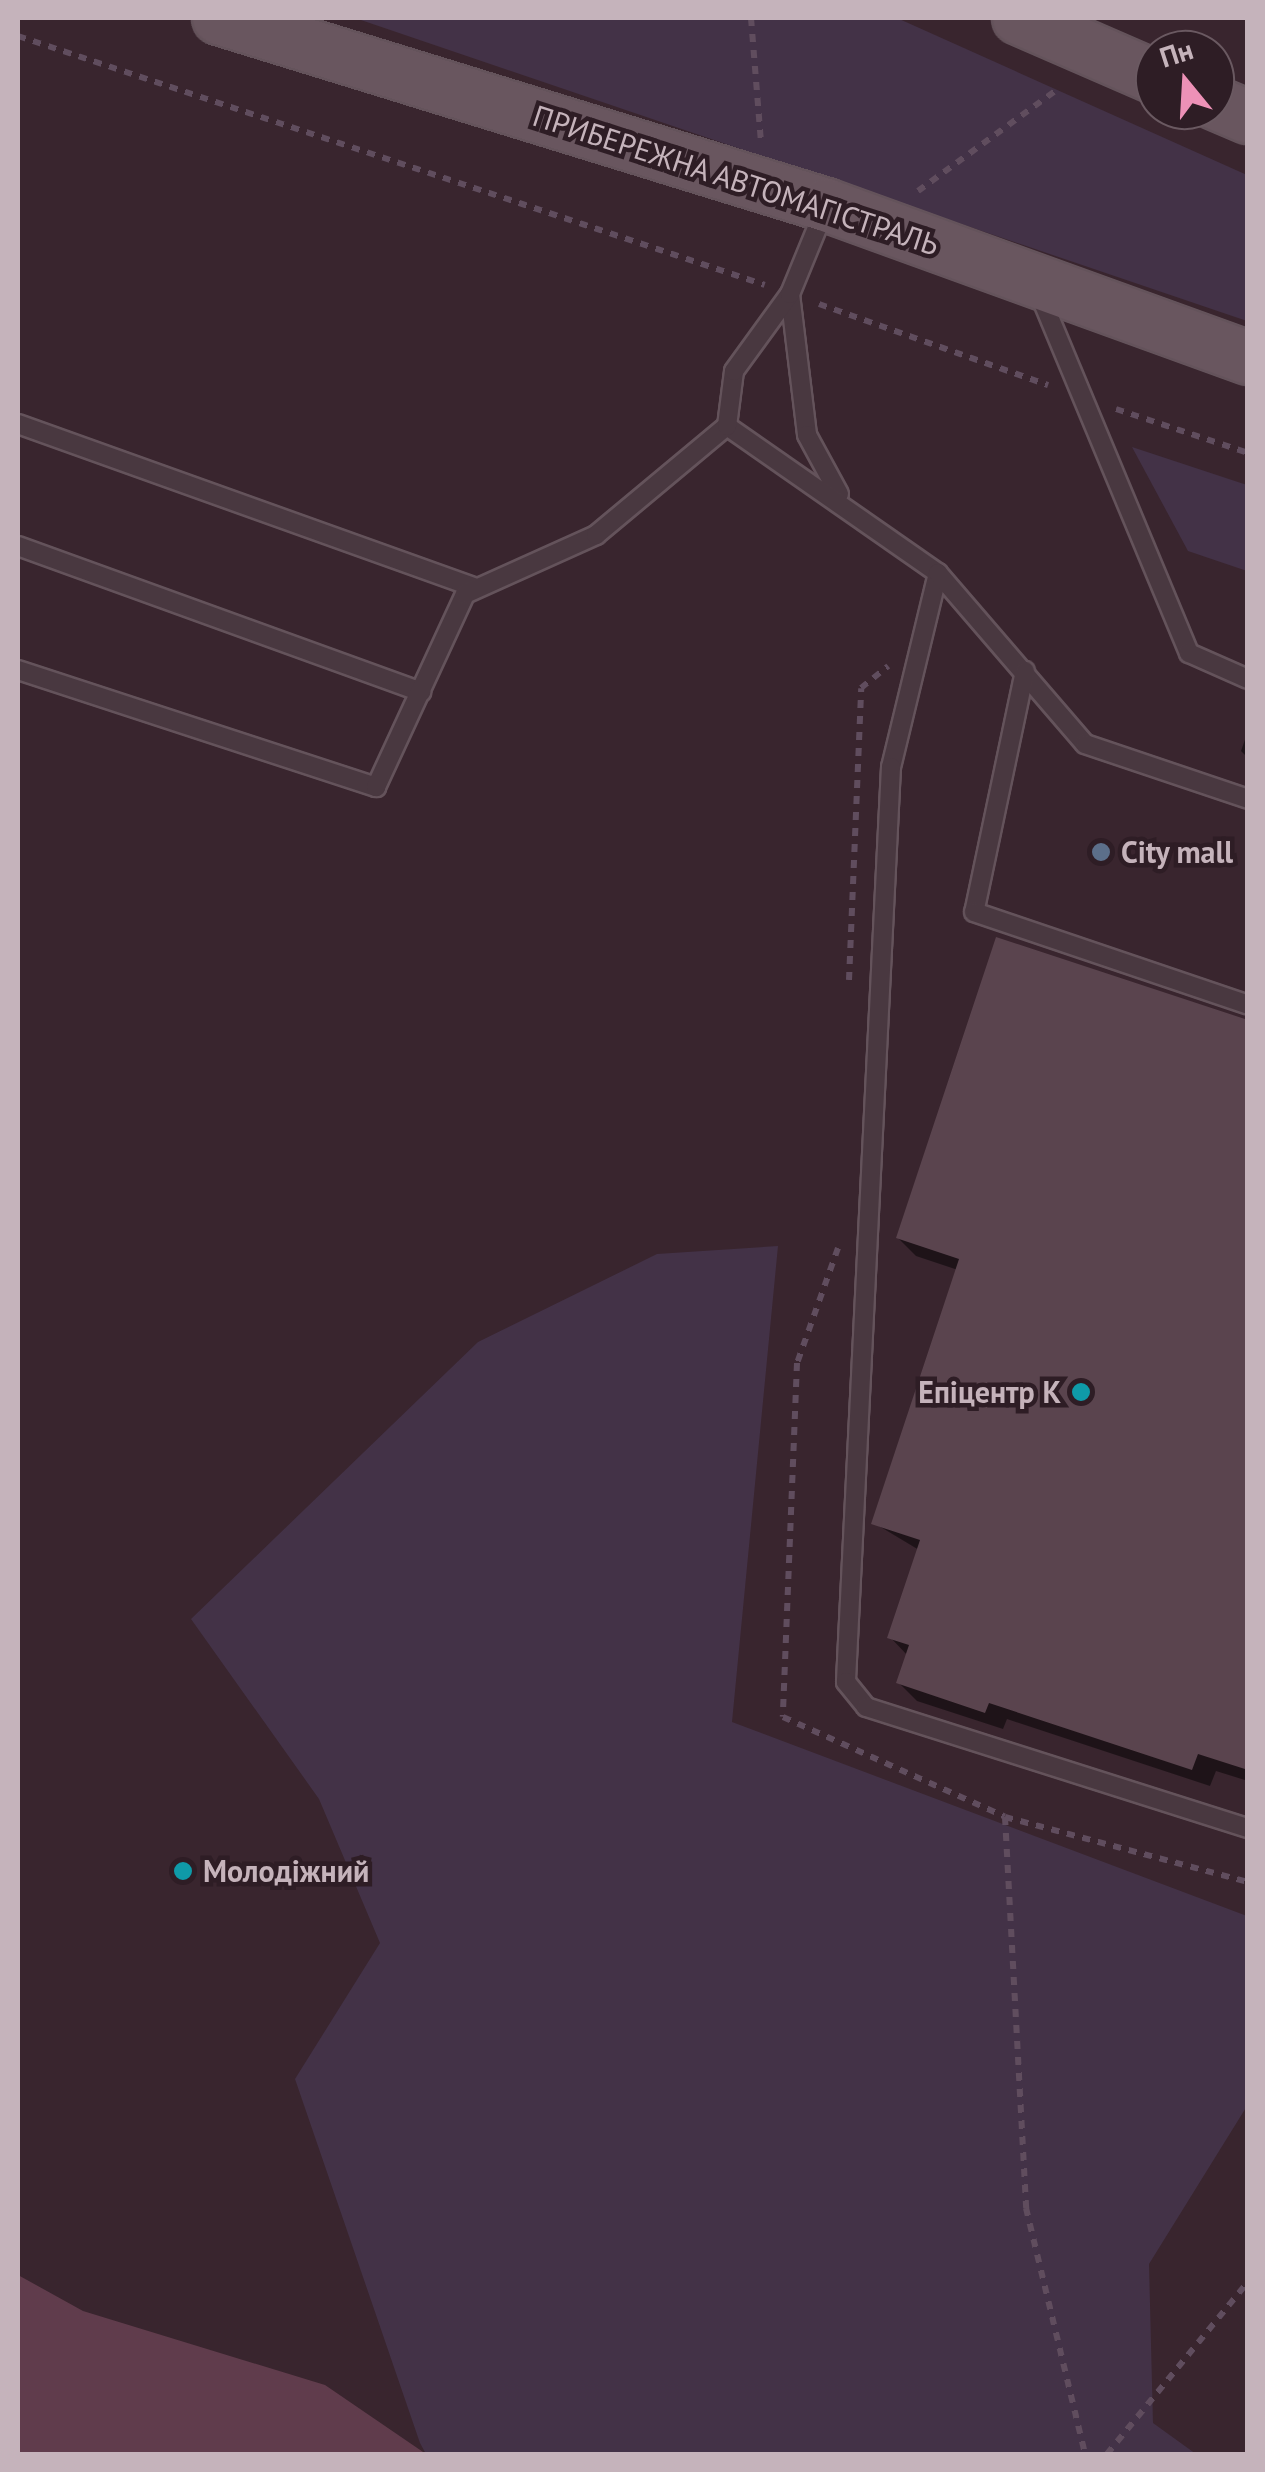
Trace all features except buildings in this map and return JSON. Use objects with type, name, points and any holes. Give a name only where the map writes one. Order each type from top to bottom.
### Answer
[{"type":"main road","name":"ПРИБЕРЕЖНА АВТОМАГІСТРАЛЬ","points":[[220,18],[826,206],[1032,276],[1248,358]]},
{"type":"main road","points":[[1019,18],[1135,67]]},
{"type":"lane","points":[[18,670],[364,788],[386,780],[454,610],[476,588],[596,535],[727,426],[734,370],[790,294],[826,206]]},
{"type":"lane","points":[[1032,276],[1190,653],[1248,679]]},
{"type":"lane","points":[[790,294],[807,435],[839,496]]},
{"type":"lane","points":[[18,424],[476,588]]},
{"type":"lane","points":[[727,426],[839,496],[938,572],[1085,744],[1248,799]]},
{"type":"lane","points":[[18,546],[421,692]]},
{"type":"lane","points":[[938,572],[890,767],[846,1682],[866,1706],[1248,1828]]},
{"type":"lane","points":[[1025,671],[974,912],[1248,1004]]},
{"type":"path","points":[[752,18],[762,161]]},
{"type":"path","points":[[18,36],[790,294],[1248,453]]},
{"type":"path","points":[[898,205],[1059,88]]},
{"type":"path","points":[[1005,1817],[1026,2208],[1085,2454]]},
{"type":"path","points":[[1108,2454],[1248,2282]]},
{"type":"shaded area","points":[[355,18],[897,18],[1135,125],[1135,130],[1147,130],[1247,175],[1247,321]]},
{"type":"shaded area","points":[[1132,447],[1247,485],[1247,571],[1188,551]]},
{"type":"shaded area","points":[[778,1246],[732,1722],[1247,1916],[1247,2106],[1149,2264],[1153,2423],[1196,2454],[426,2454],[420,2443],[295,2079],[380,1943],[319,1799],[191,1619],[478,1342],[657,1254]]},
{"type":"shaded area","points":[[18,2275],[83,2311],[325,2385],[426,2454],[18,2454]]},
{"type":"place","name":"City mall","points":[[1101,852]]},
{"type":"place","name":"Епіцентр К","points":[[1081,1392]]},
{"type":"place","name":"Молодіжний","points":[[183,1871]]}]
